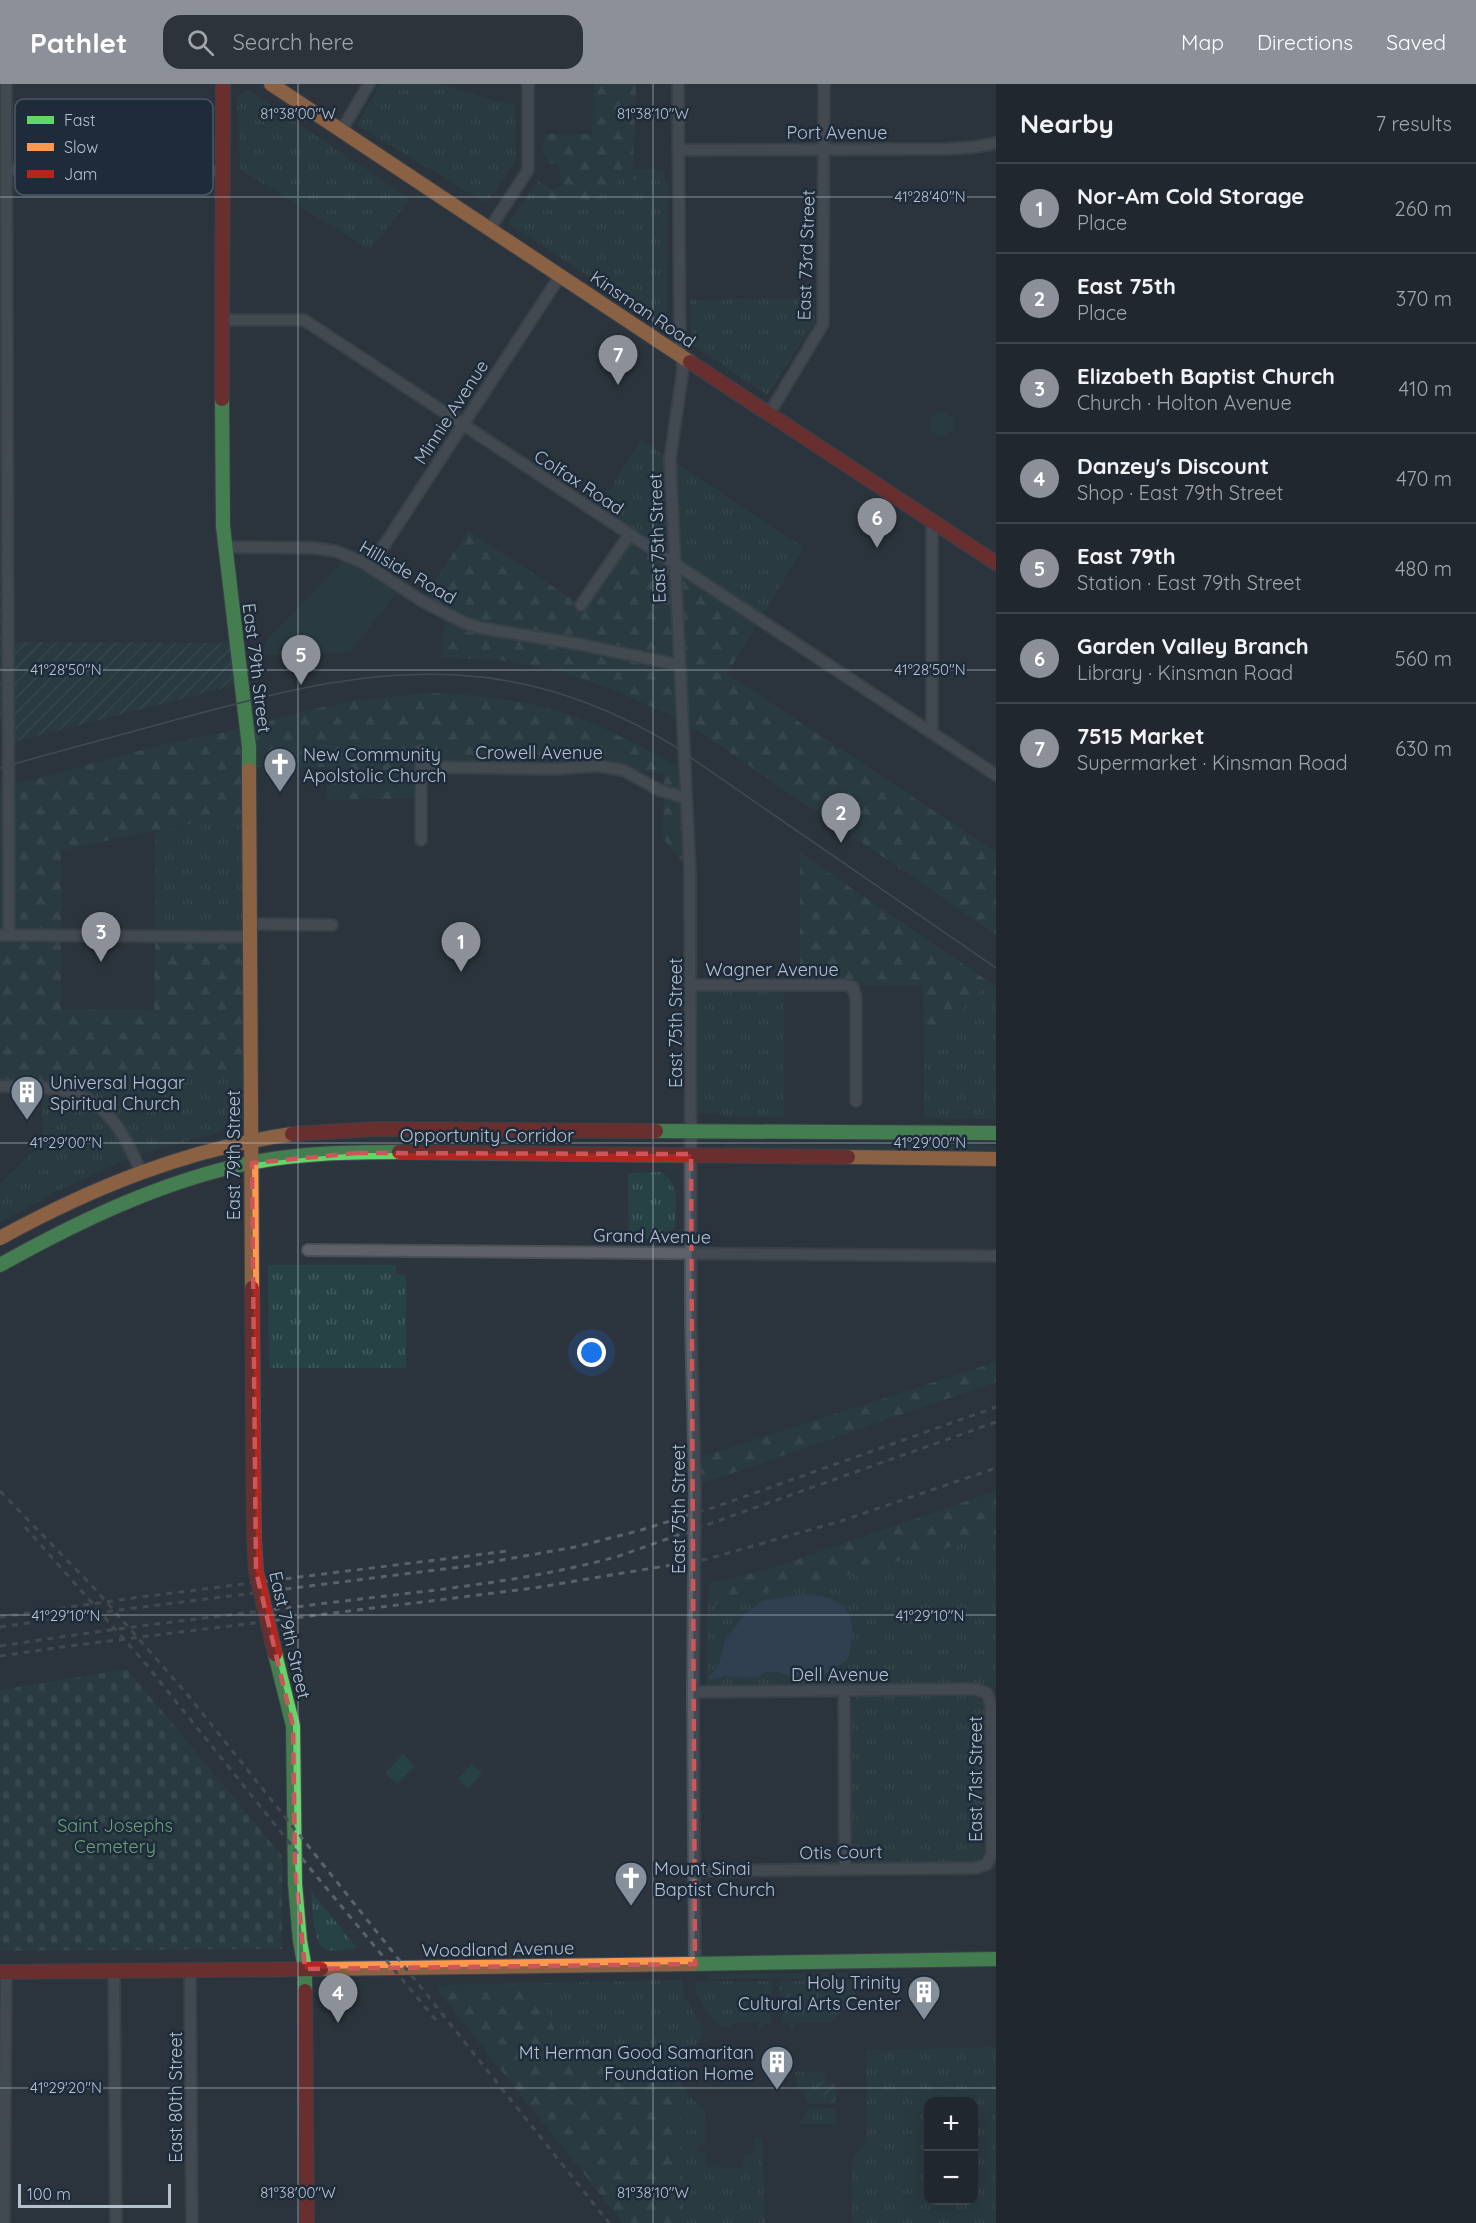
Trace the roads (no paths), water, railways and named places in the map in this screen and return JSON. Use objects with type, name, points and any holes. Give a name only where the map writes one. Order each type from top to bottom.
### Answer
[{"type":"main road","name":"East 79th Street","points":[[223,84],[221,320],[224,547],[248,737],[254,1537],[256,1570],[293,1726],[295,1865],[299,1930],[305,1969],[307,2223]]},
{"type":"main road","name":"Kinsman Road","points":[[271,84],[996,563]]},
{"type":"main road","name":"Opportunity Corridor","points":[[0,1238],[81,1195],[140,1170],[194,1154],[252,1141],[318,1132],[376,1130],[996,1133]]},
{"type":"main road","name":"Opportunity Corridor","points":[[0,1265],[72,1225],[122,1202],[190,1178],[252,1163],[317,1155],[365,1153],[691,1154],[996,1159]]},
{"type":"main road","name":"Woodland Avenue","points":[[3,1972],[996,1959]]},
{"type":"street","points":[[6,84],[5,935],[249,931],[332,925]]},
{"type":"street","points":[[341,131],[369,84]]},
{"type":"street","points":[[489,230],[528,170],[528,84]]},
{"type":"street","name":"East 75th Street","points":[[678,84],[683,369],[670,459],[690,873],[691,1253],[695,1486],[693,1692],[695,1964]]},
{"type":"street","name":"East 73rd Street","points":[[769,414],[823,324],[824,84]]},
{"type":"street","name":"Port Avenue","points":[[678,150],[948,148],[975,147],[996,142]]},
{"type":"street","points":[[6,170],[15,170]]},
{"type":"street","points":[[213,171],[222,171]]},
{"type":"street","name":"Minnie Avenue","points":[[370,567],[560,276]]},
{"type":"street","name":"Colfax Road","points":[[221,320],[304,320],[996,775]]},
{"type":"street","points":[[932,521],[932,733]]},
{"type":"street","points":[[581,605],[629,535]]},
{"type":"street","name":"Hillside Road","points":[[224,547],[335,551],[370,567],[422,601],[465,623],[481,628],[578,644],[679,665]]},
{"type":"street","points":[[421,751],[421,840]]},
{"type":"street","name":"Crowell Avenue","points":[[421,767],[597,766],[623,770],[659,790],[686,798]]},
{"type":"street","name":"Wagner Avenue","points":[[691,986],[845,985],[853,987],[856,998],[856,1101]]},
{"type":"street","points":[[0,1086],[53,1087],[87,1099],[106,1112],[117,1124],[140,1170]]},
{"type":"street","name":"Grand Avenue","points":[[308,1250],[996,1256]]},
{"type":"street","name":"Dell Avenue","points":[[693,1692],[974,1689],[987,1693]]},
{"type":"street","points":[[844,1691],[845,1868]]},
{"type":"street","name":"East 71st Street","points":[[987,1693],[991,1706],[992,1843],[987,1864]]},
{"type":"street","name":"Otis Court","points":[[694,1871],[976,1868],[987,1864]]},
{"type":"street","name":"East 80th Street","points":[[190,1970],[192,2223]]},
{"type":"street","points":[[114,1971],[116,2223]]},
{"type":"street","points":[[3,1972],[4,2223]]},
{"type":"water","points":[[805,1594],[833,1600],[848,1612],[852,1631],[848,1659],[820,1678],[801,1679],[776,1672],[766,1672],[758,1677],[750,1678],[724,1676],[707,1679],[719,1664],[725,1641],[746,1613],[762,1601]]},
{"type":"tram line","points":[[0,768],[210,711],[314,686],[385,676],[421,674],[457,675],[513,682],[541,688],[595,706],[671,744],[996,968]]},
{"type":"railway","points":[[0,1627],[468,1566],[575,1547],[638,1531],[718,1506],[996,1407]]},
{"type":"railway","points":[[0,1646],[138,1626],[463,1586],[557,1571],[619,1556],[996,1422]]},
{"type":"railway","points":[[0,1656],[534,1588],[707,1559],[841,1521],[996,1468]]},
{"type":"railway","points":[[0,1491],[95,1589],[187,1694],[609,2223]]},
{"type":"railway","points":[[25,1527],[145,1663],[440,2025]]},
{"type":"railway","points":[[0,1617],[507,1551]]},
{"type":"place","name":"7515 Market","points":[[618,385]]},
{"type":"place","name":"Garden Valley Branch","points":[[877,548]]},
{"type":"place","name":"East 79th","points":[[301,685]]},
{"type":"place","name":"New Community Apolstolic Church","points":[[280,793]]},
{"type":"place","name":"East 75th","points":[[841,843]]},
{"type":"place","name":"Elizabeth Baptist Church","points":[[101,962]]},
{"type":"place","name":"Nor-Am Cold Storage","points":[[461,972]]},
{"type":"place","name":"Universal Hagar Spiritual Church","points":[[27,1121]]},
{"type":"place","name":"Mount Sinai Baptist Church","points":[[631,1907]]},
{"type":"place","name":"Holy Trinity Cultural Arts Center","points":[[924,2021]]},
{"type":"place","name":"Danzey's Discount","points":[[338,2023]]},
{"type":"place","name":"Mt Herman Good Samaritan Foundation Home","points":[[777,2091]]},
{"type":"park label","name":"Saint Josephs Cemetery","points":[[115,1835]]}]
